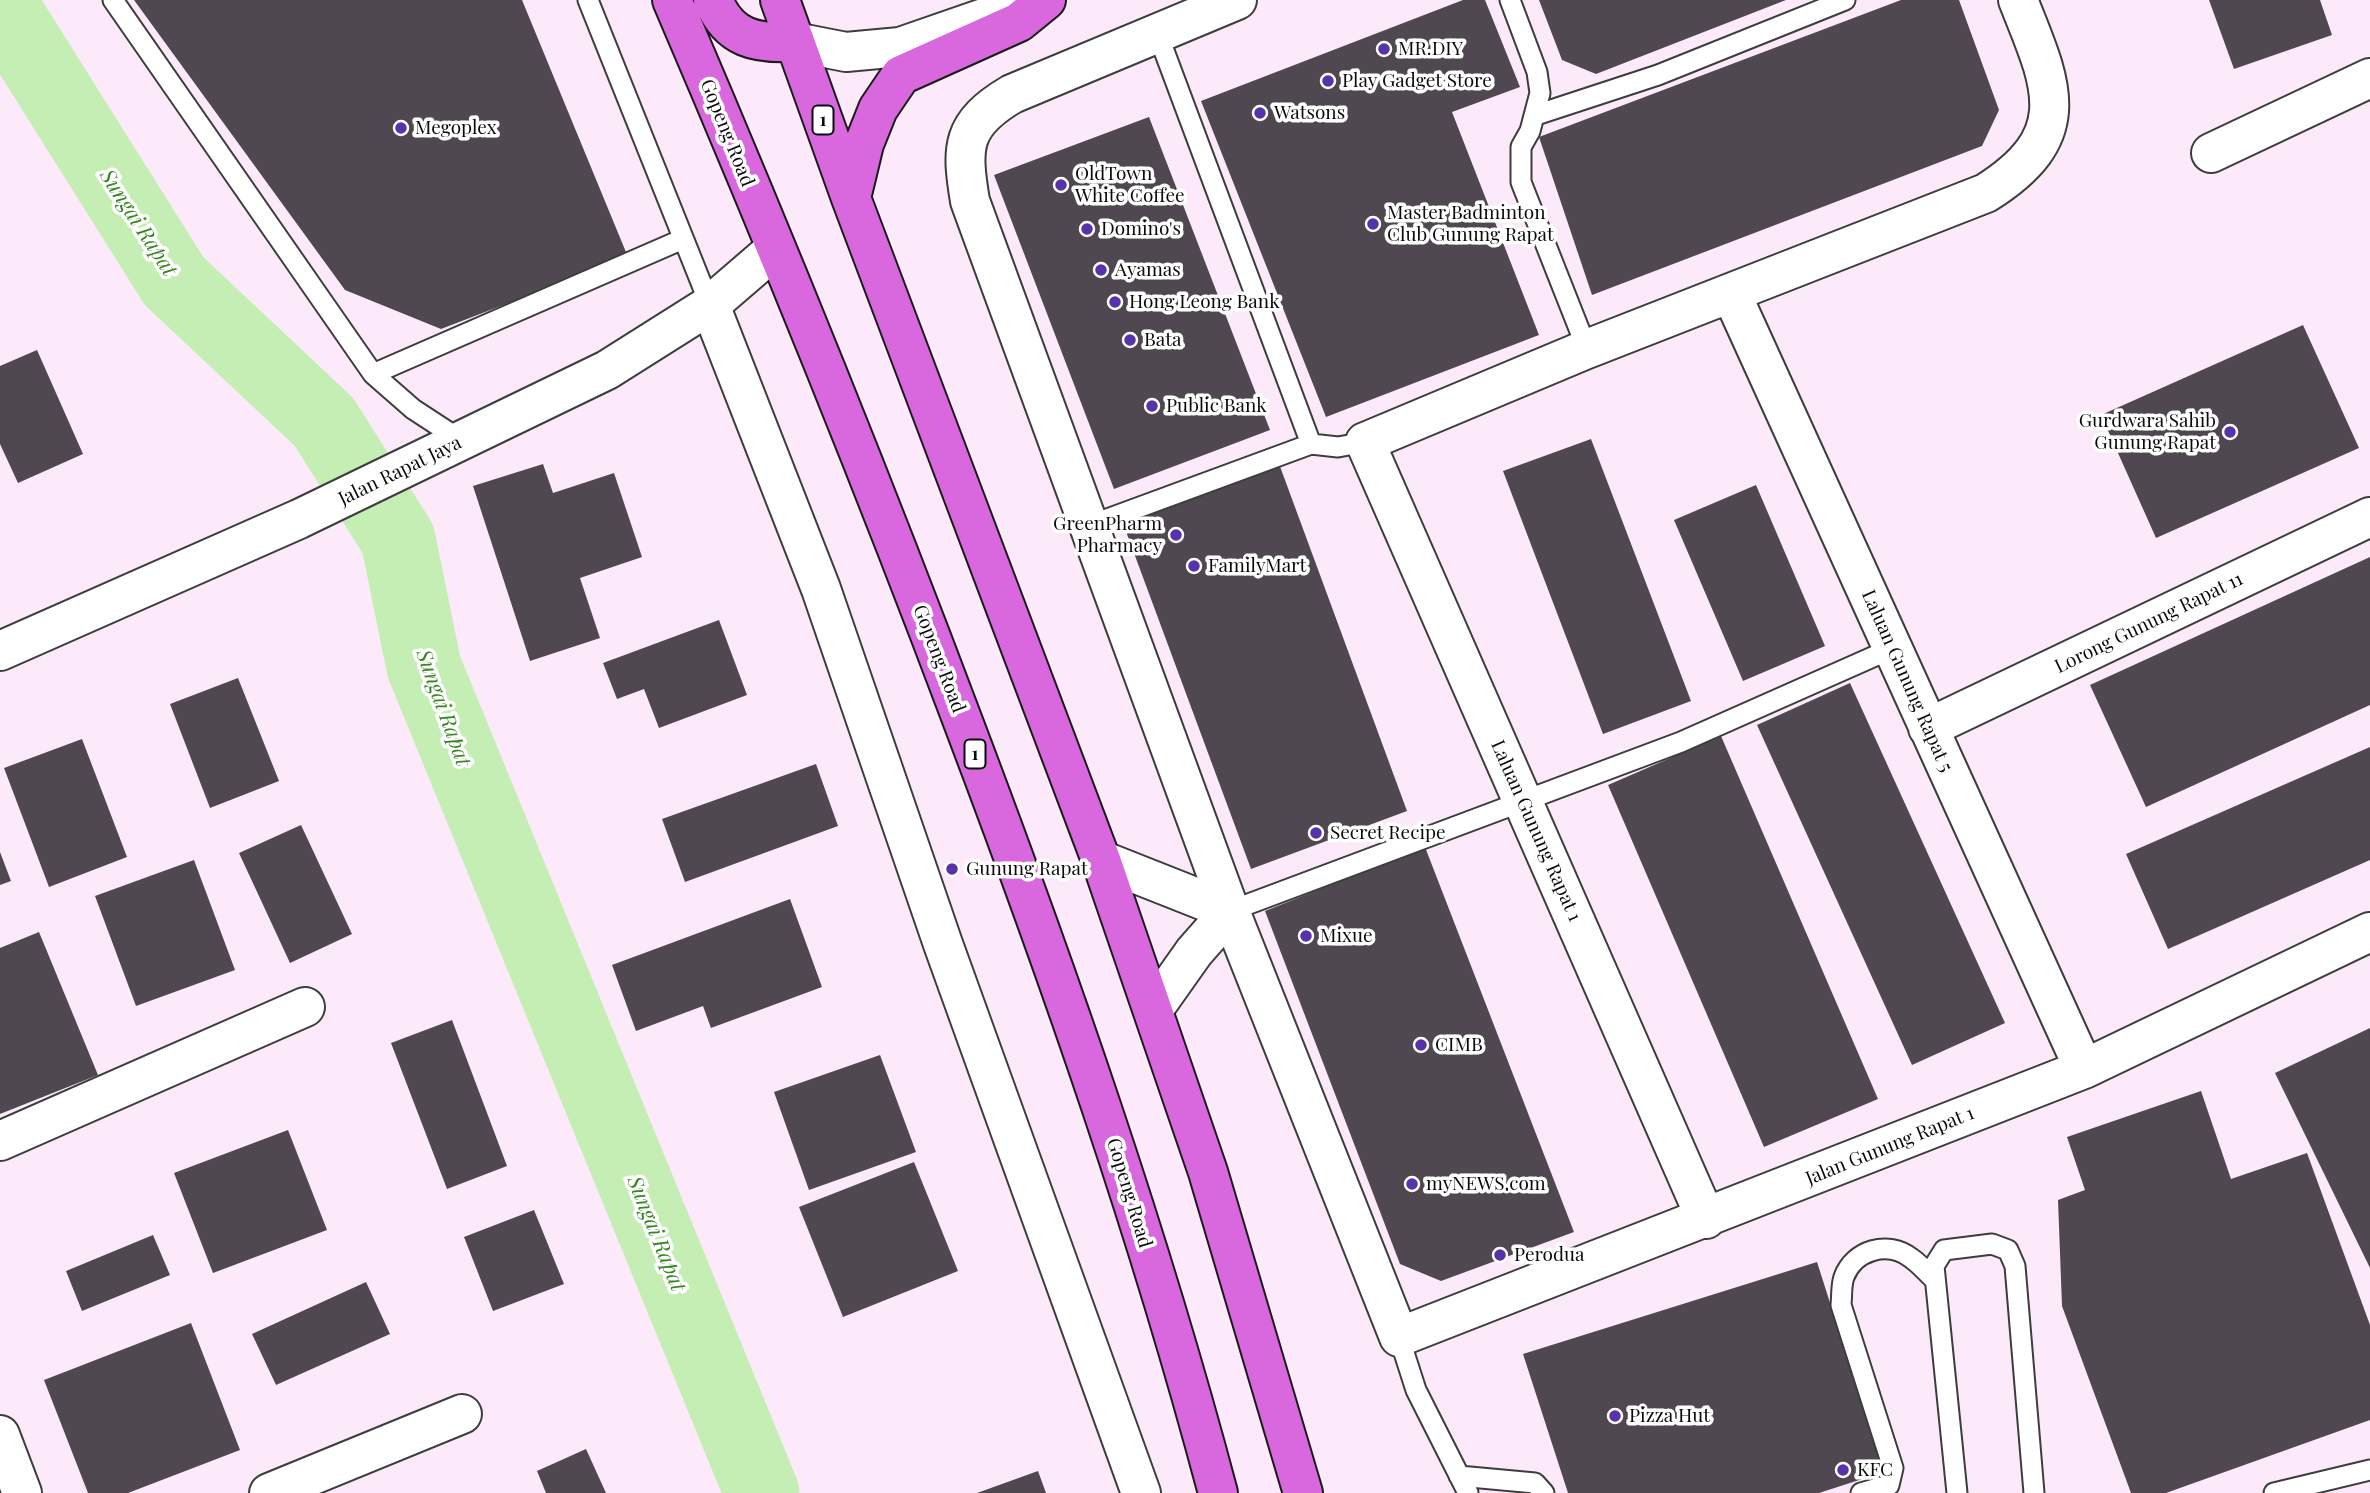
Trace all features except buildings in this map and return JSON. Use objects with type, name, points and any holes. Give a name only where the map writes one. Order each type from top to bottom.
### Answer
[{"type":"highway","name":"Gopeng Road","points":[[671,0],[884,513],[1053,959],[1129,1192],[1218,1493]]},
{"type":"highway","points":[[713,0],[719,14],[736,33],[765,44],[795,42]]},
{"type":"highway","points":[[756,0],[795,42]]},
{"type":"highway","name":"1","points":[[780,0],[851,198],[1101,860],[1208,1172],[1304,1483]]},
{"type":"highway","points":[[851,198],[864,144],[878,109],[901,75],[1018,22],[1046,0]]},
{"type":"street","points":[[795,42],[846,52],[900,47],[1032,0]]},
{"type":"street","points":[[1237,0],[1012,94],[984,110],[970,133],[964,166],[970,201],[1091,525],[1230,911],[1399,1337]]},
{"type":"street","points":[[1365,442],[1587,349],[1986,193],[2016,174],[2039,146],[2050,111],[2048,74],[2018,0]]},
{"type":"street","points":[[2211,153],[2370,78]]},
{"type":"street","name":"Jalan Rapat Jaya","points":[[0,651],[299,519],[607,370],[710,305],[775,249]]},
{"type":"street","name":"Laluan Gunung Rapat 5","points":[[1731,293],[2084,1069]]},
{"type":"street","points":[[710,305],[821,589],[943,944],[1141,1493]]},
{"type":"street","name":"Laluan Gunung Rapat 1","points":[[1365,442],[1706,1219]]},
{"type":"street","name":"Lorong Gunung Rapat 11","points":[[1928,728],[2370,517]]},
{"type":"street","points":[[1101,860],[1230,911]]},
{"type":"street","points":[[1153,1010],[1230,911]]},
{"type":"street","name":"Jalan Gunung Rapat 1","points":[[1399,1337],[2084,1069],[2370,932]]},
{"type":"street","points":[[0,1141],[305,1007]]},
{"type":"street","points":[[269,1493],[462,1414]]},
{"type":"street","points":[[0,1435],[22,1493]]},
{"type":"lane","points":[[113,0],[373,374],[414,409],[462,441]]},
{"type":"lane","points":[[588,0],[710,305]]},
{"type":"lane","points":[[1510,0],[1537,72],[1540,93],[1536,115],[1521,147],[1521,183],[1587,349]]},
{"type":"lane","points":[[1536,115],[1658,75],[1845,0]]},
{"type":"lane","points":[[1157,32],[1311,444]]},
{"type":"lane","points":[[373,374],[683,239]]},
{"type":"lane","points":[[1091,525],[1311,444],[1338,447],[1365,442]]},
{"type":"lane","points":[[1230,911],[1681,742],[1893,648]]},
{"type":"lane","points":[[1957,1493],[1934,1266],[1944,1250],[1992,1244],[2008,1250],[2015,1266],[2034,1493]]},
{"type":"lane","points":[[1861,1493],[1889,1485],[1893,1468],[1841,1304],[1843,1279],[1852,1262],[1870,1251],[1886,1248],[1909,1256],[1935,1280]]},
{"type":"lane","points":[[1399,1337],[1416,1390],[1464,1485],[1535,1483],[1544,1493]]},
{"type":"lane","points":[[2274,1493],[2370,1470]]},
{"type":"waterway","name":"Sungai Rapat","points":[[0,4],[174,281],[324,422],[398,539],[424,667],[762,1493]]},
{"type":"place","name":"MR.DIY","points":[[1384,49]]},
{"type":"place","name":"Play Gadget Store","points":[[1328,81]]},
{"type":"place","name":"Watsons","points":[[1260,113]]},
{"type":"place","name":"Megoplex","points":[[401,128]]},
{"type":"place","name":"OldTown White Coffee","points":[[1061,185]]},
{"type":"place","name":"Master Badminton Club Gunung Rapat","points":[[1373,224]]},
{"type":"place","name":"Domino's","points":[[1087,229]]},
{"type":"place","name":"Ayamas","points":[[1101,270]]},
{"type":"place","name":"Hong Leong Bank","points":[[1115,302]]},
{"type":"place","name":"Bata","points":[[1130,340]]},
{"type":"place","name":"Public Bank","points":[[1152,406]]},
{"type":"place","name":"Gurdwara Sahib Gunung Rapat","points":[[2230,432]]},
{"type":"place","name":"GreenPharm Pharmacy","points":[[1176,535]]},
{"type":"place","name":"FamilyMart","points":[[1194,566]]},
{"type":"place","name":"Secret Recipe","points":[[1316,833]]},
{"type":"place","name":"Gunung Rapat","points":[[952,869]]},
{"type":"place","name":"Mixue","points":[[1306,936]]},
{"type":"place","name":"CIMB","points":[[1421,1045]]},
{"type":"place","name":"myNEWS.com","points":[[1412,1184]]},
{"type":"place","name":"Perodua","points":[[1500,1255]]},
{"type":"place","name":"Pizza Hut","points":[[1615,1416]]},
{"type":"place","name":"KFC","points":[[1843,1470]]}]
